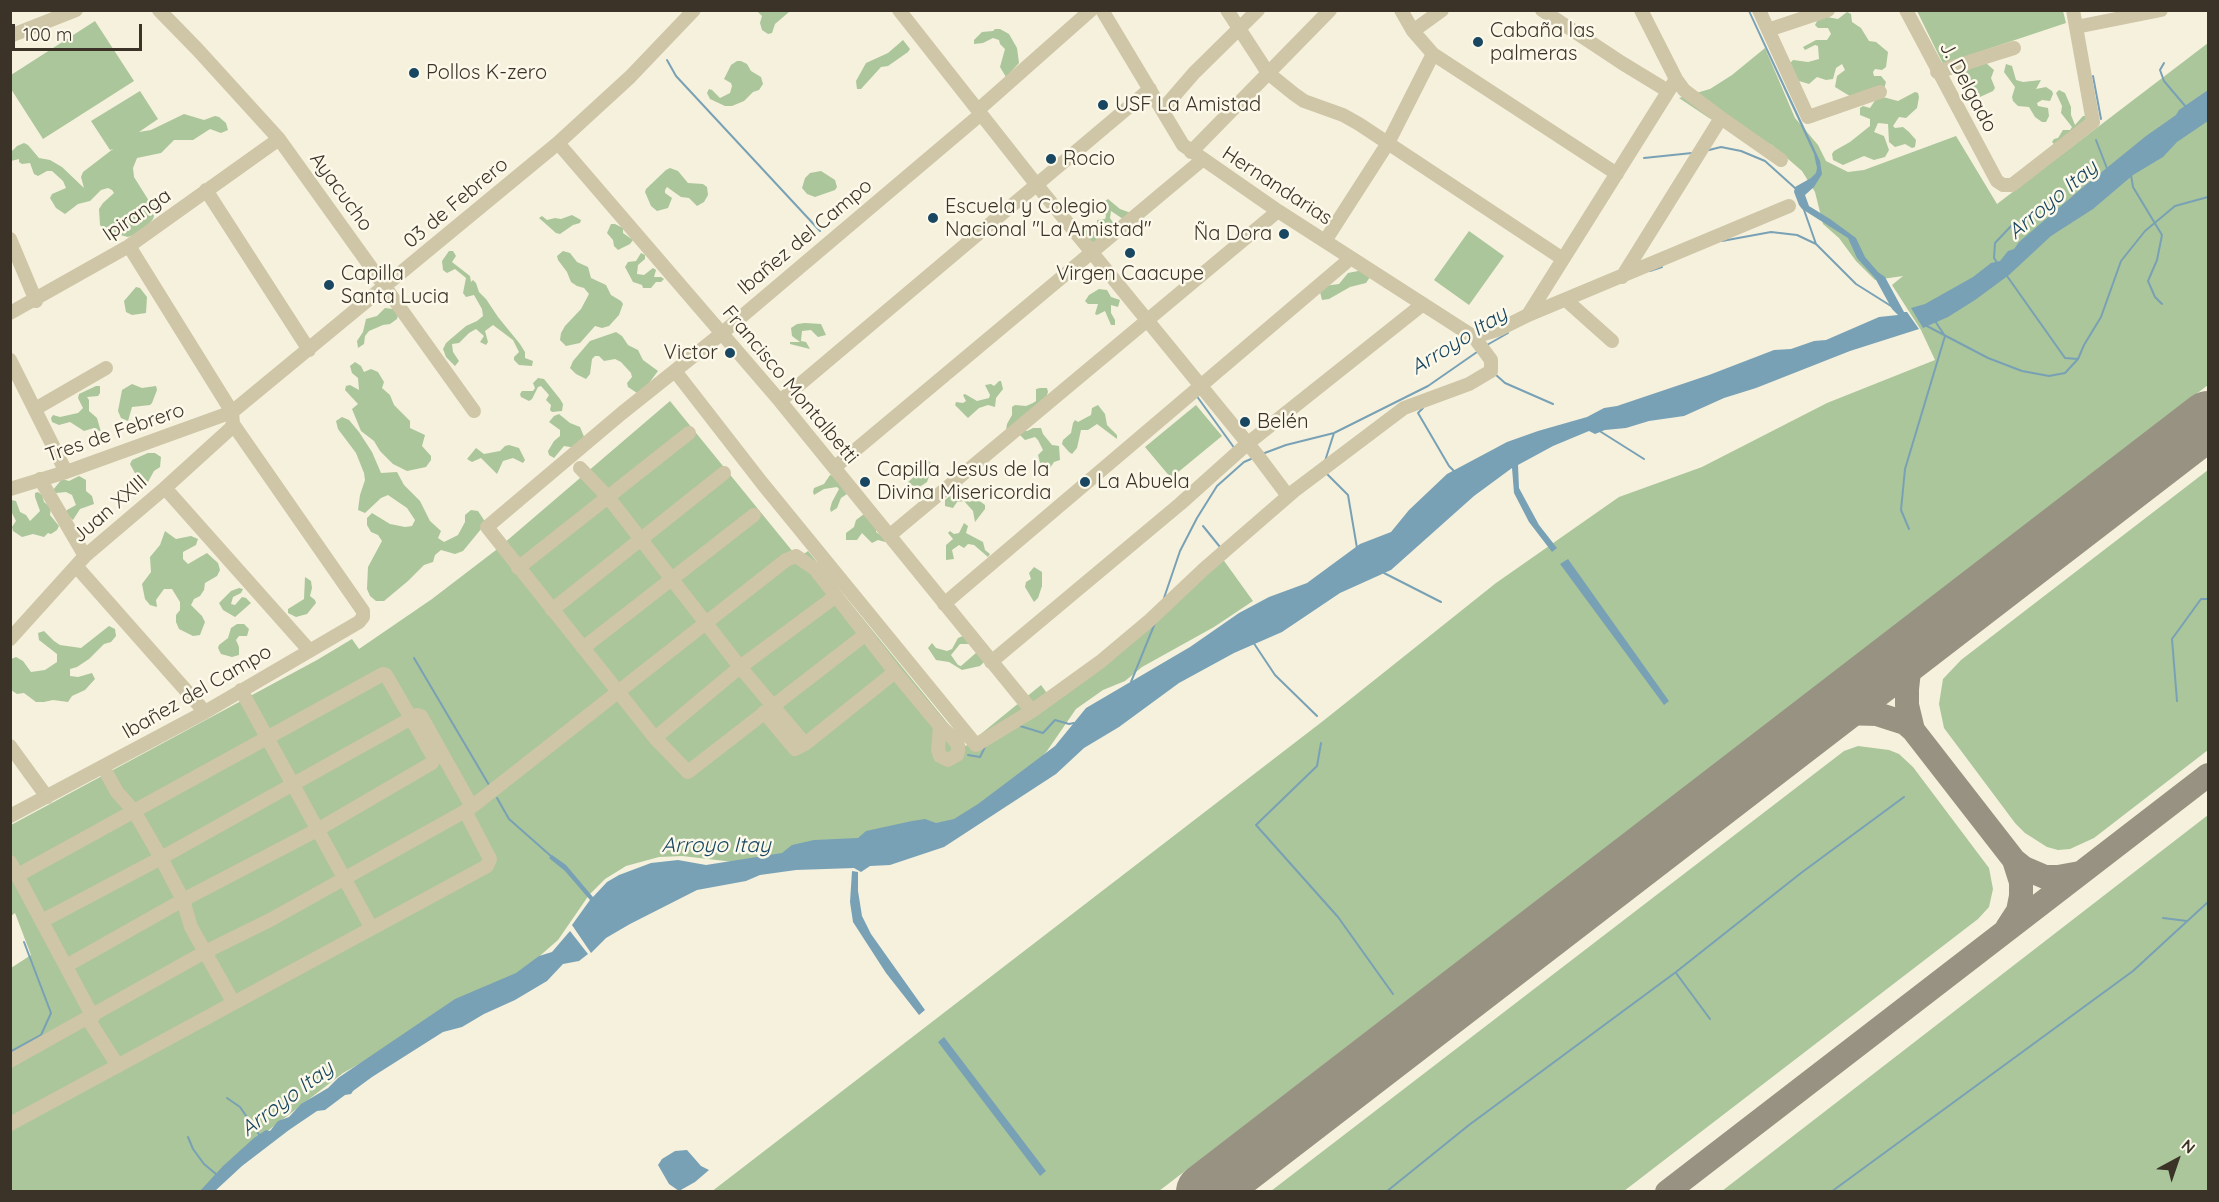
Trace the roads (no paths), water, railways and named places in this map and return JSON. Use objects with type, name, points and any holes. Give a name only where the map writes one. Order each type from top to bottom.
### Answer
[{"type":"street","points":[[10,36],[76,10]]},
{"type":"street","name":"Ayacucho","points":[[159,10],[279,139],[474,411]]},
{"type":"street","name":"03 de Febrero","points":[[232,418],[309,350],[558,143],[630,77],[694,10]]},
{"type":"street","points":[[899,10],[1090,252],[1288,496]]},
{"type":"street","name":"Ibañez del Campo","points":[[518,568],[487,527],[622,413],[721,334],[980,112],[1091,10]]},
{"type":"street","name":"Hernandarias","points":[[1102,10],[1183,145],[1278,211],[1477,341]]},
{"type":"street","points":[[1227,10],[1268,73],[1304,101],[1343,115],[1563,259]]},
{"type":"street","points":[[1162,110],[1194,73],[1258,10]]},
{"type":"street","points":[[835,467],[1090,252],[1196,156],[1268,73],[1330,10]]},
{"type":"street","points":[[1401,10],[1413,31],[1433,54],[1617,174]]},
{"type":"street","points":[[1413,31],[1442,10]]},
{"type":"street","points":[[1542,10],[1622,63],[1672,85],[1781,159]]},
{"type":"street","points":[[1641,10],[1672,85]]},
{"type":"street","points":[[1759,10],[1808,117],[1880,92]]},
{"type":"street","points":[[1768,30],[1828,10]]},
{"type":"street","name":"J. Delgado","points":[[1906,10],[1996,181],[2003,185],[2012,184],[2093,122],[2076,27]]},
{"type":"street","points":[[2073,10],[2076,27],[2161,10]]},
{"type":"street","points":[[1937,72],[2014,48]]},
{"type":"street","points":[[1324,241],[1388,143],[1433,54]]},
{"type":"street","points":[[1528,315],[1672,85]]},
{"type":"street","points":[[780,401],[1150,89]]},
{"type":"street","points":[[1622,277],[1721,118]]},
{"type":"street","name":"Ipiranga","points":[[10,314],[129,246],[279,139]]},
{"type":"street","name":"Francisco Montalbetti","points":[[558,143],[780,401],[1032,711]]},
{"type":"street","points":[[206,190],[309,350]]},
{"type":"street","points":[[675,371],[770,492],[976,745],[1032,711],[1100,662],[1288,496],[1404,408],[1469,384],[1491,371],[1491,360],[1477,341],[1528,315],[1789,206]]},
{"type":"street","points":[[889,536],[1278,211]]},
{"type":"street","points":[[10,238],[36,301]]},
{"type":"street","points":[[129,246],[232,418]]},
{"type":"street","points":[[944,604],[1351,258]]},
{"type":"street","points":[[1566,300],[1612,341]]},
{"type":"street","points":[[991,662],[1184,501],[1247,444],[1423,304]]},
{"type":"street","points":[[10,360],[66,472]]},
{"type":"street","points":[[35,409],[106,368]]},
{"type":"street","name":"Ibañez del Campo","points":[[10,816],[205,712],[359,622],[363,616],[363,611],[232,418]]},
{"type":"street","name":"Tres de Febrero","points":[[10,489],[232,418]]},
{"type":"street","name":"Juan XXIII","points":[[10,639],[81,561],[230,429],[232,418]]},
{"type":"street","points":[[689,433],[518,568],[655,738],[688,772],[866,634]]},
{"type":"street","points":[[580,468],[608,497],[673,578],[740,667],[768,709],[805,744],[895,672]]},
{"type":"street","points":[[552,610],[724,473]]},
{"type":"street","points":[[40,479],[81,561],[205,712]]},
{"type":"street","points":[[165,488],[309,650]]},
{"type":"street","points":[[583,648],[754,515]]},
{"type":"street","points":[[10,1061],[469,809],[786,560],[796,556],[815,569],[940,726]]},
{"type":"street","points":[[655,738],[740,667],[836,596]]},
{"type":"street","points":[[18,875],[383,674],[386,675],[434,758],[434,761],[317,830],[183,900],[66,966]]},
{"type":"street","points":[[241,690],[371,927]]},
{"type":"street","points":[[10,1124],[487,866],[490,859],[469,809],[421,716],[417,715],[161,858],[42,921]]},
{"type":"street","points":[[10,746],[46,797]]},
{"type":"street","points":[[107,774],[117,792],[134,810],[161,858],[183,900],[191,927],[233,1002]]},
{"type":"street","points":[[10,862],[118,1066]]},
{"type":"water","points":[[1748,11],[1750,11],[1820,161],[1822,174],[1814,187],[1805,195],[1809,206],[1856,238],[1865,257],[1885,277],[1904,312],[1907,312],[1919,329],[1850,351],[1756,388],[1724,398],[1684,416],[1649,421],[1595,434],[1589,431],[1553,446],[1518,465],[1519,488],[1539,525],[1557,548],[1552,552],[1529,522],[1514,493],[1512,468],[1474,496],[1391,570],[1340,593],[1282,632],[1234,653],[1179,683],[1119,727],[1084,748],[1056,774],[944,847],[890,865],[870,866],[861,872],[854,868],[796,870],[760,875],[746,881],[697,890],[606,938],[591,953],[572,925],[590,900],[565,871],[549,858],[552,855],[566,865],[593,897],[607,882],[651,863],[678,860],[706,865],[782,853],[792,845],[814,840],[858,838],[866,831],[912,821],[925,819],[936,823],[954,819],[978,804],[1055,746],[1086,708],[1190,647],[1239,613],[1269,597],[1307,583],[1360,544],[1391,532],[1409,510],[1447,474],[1507,442],[1538,431],[1587,417],[1604,408],[1617,406],[1709,375],[1774,350],[1791,349],[1814,341],[1826,340],[1879,317],[1898,315],[1892,309],[1875,278],[1857,258],[1848,238],[1799,205],[1794,192],[1795,187],[1816,173],[1814,154]]},
{"type":"water","points":[[2208,90],[2208,121],[2177,142],[2163,157],[2133,175],[2093,209],[2051,236],[2009,275],[1975,300],[1948,317],[1923,328],[1911,308],[1925,304],[1973,277],[1991,263],[2000,261],[2008,251],[2014,249],[2019,242],[2082,188],[2146,136],[2176,115],[2179,110]]},
{"type":"water","points":[[1568,559],[1669,701],[1664,705],[1560,564]]},
{"type":"water","points":[[852,871],[858,872],[862,916],[871,934],[925,1010],[919,1015],[886,973],[853,922],[850,902]]},
{"type":"water","points":[[570,931],[588,954],[579,961],[563,964],[547,981],[515,1000],[462,1027],[443,1032],[372,1077],[351,1094],[345,1095],[325,1110],[317,1111],[289,1130],[242,1166],[215,1191],[200,1191],[254,1138],[266,1130],[270,1131],[278,1121],[289,1117],[301,1104],[328,1088],[338,1078],[455,999],[516,973],[539,956],[552,952]]},
{"type":"water","points":[[944,1037],[1046,1171],[1040,1176],[938,1042]]},
{"type":"water","points":[[687,1150],[701,1166],[709,1170],[695,1182],[679,1191],[669,1184],[658,1165],[662,1159],[675,1151]]},
{"type":"waterway","points":[[667,60],[676,76],[820,231]]},
{"type":"waterway","points":[[2164,63],[2160,70],[2164,81],[2186,107]]},
{"type":"waterway","points":[[2093,76],[2101,119]]},
{"type":"waterway","points":[[2096,140],[2108,171]]},
{"type":"waterway","points":[[1709,150],[1721,147],[1741,151],[1765,161],[1795,188]]},
{"type":"waterway","points":[[1644,158],[1692,153]]},
{"type":"waterway","points":[[2131,175],[2133,187],[2162,235],[2157,260],[2148,281],[2155,297],[2162,304]]},
{"type":"waterway","name":"Arroyo Itay","points":[[1925,325],[1988,358],[2022,371],[2049,376],[2065,373],[2078,359],[2101,317],[2121,261],[2145,231],[2175,206],[2208,197]]},
{"type":"waterway","points":[[1803,207],[1816,244]]},
{"type":"waterway","points":[[1998,264],[1994,258],[1995,243],[2012,225]]},
{"type":"waterway","name":"Arroyo Itay","points":[[1722,241],[1771,232],[1797,235],[1816,244],[1856,284],[1891,306]]},
{"type":"waterway","name":"Arroyo Itay","points":[[1650,271],[1662,267]]},
{"type":"waterway","points":[[2007,276],[2065,358],[2078,359]]},
{"type":"waterway","points":[[1909,529],[1901,510],[1905,469],[1945,336],[1935,321]]},
{"type":"waterway","name":"Arroyo Itay","points":[[1487,345],[1508,333]]},
{"type":"waterway","name":"Arroyo Itay","points":[[1262,454],[1286,445],[1334,433],[1428,386],[1477,352]]},
{"type":"waterway","points":[[1495,374],[1505,383],[1553,404]]},
{"type":"waterway","points":[[1196,395],[1235,449]]},
{"type":"waterway","points":[[1423,408],[1418,413],[1449,466],[1456,473]]},
{"type":"waterway","points":[[1598,430],[1644,459]]},
{"type":"waterway","points":[[1325,461],[1334,433]]},
{"type":"waterway","name":"Arroyo Itay","points":[[1164,598],[1180,551],[1217,486],[1244,462],[1251,459]]},
{"type":"waterway","points":[[1327,474],[1348,495],[1357,548]]},
{"type":"waterway","points":[[1203,526],[1220,547]]},
{"type":"waterway","points":[[1384,573],[1441,602]]},
{"type":"waterway","points":[[2177,701],[2172,639],[2201,599],[2208,599]]},
{"type":"waterway","name":"Arroyo Itay","points":[[1131,682],[1155,623]]},
{"type":"waterway","points":[[1253,642],[1275,675],[1317,716]]},
{"type":"waterway","points":[[414,658],[489,785]]},
{"type":"waterway","points":[[1020,726],[1043,733],[1055,720],[1074,723]]},
{"type":"waterway","points":[[1321,743],[1317,766],[1256,825],[1338,917],[1393,994]]},
{"type":"waterway","points":[[968,755],[980,757],[985,747]]},
{"type":"waterway","points":[[1386,1192],[1469,1125],[1676,972],[1801,873],[1904,797]]},
{"type":"waterway","points":[[497,798],[509,819],[552,857]]},
{"type":"waterway","points":[[1831,1192],[2133,971],[2208,902]]},
{"type":"waterway","points":[[2163,918],[2187,921]]},
{"type":"waterway","points":[[10,1052],[41,1035],[51,1013],[24,942]]},
{"type":"waterway","points":[[1676,973],[1710,1019]]},
{"type":"waterway","points":[[227,1098],[240,1107],[260,1136]]},
{"type":"waterway","points":[[188,1137],[193,1149],[204,1164],[216,1174]]},
{"type":"place","name":"Cabaña las palmeras","points":[[1478,42]]},
{"type":"place","name":"Pollos K-zero","points":[[414,73]]},
{"type":"place","name":"USF La Amistad","points":[[1103,105]]},
{"type":"place","name":"Rocio","points":[[1051,159]]},
{"type":"place","name":"Escuela y Colegio Nacional \"La Amistad\"","points":[[933,218]]},
{"type":"place","name":"Ña Dora","points":[[1284,234]]},
{"type":"place","name":"Virgen Caacupe","points":[[1130,253]]},
{"type":"place","name":"Capilla Santa Lucia","points":[[329,285]]},
{"type":"place","name":"Victor","points":[[730,353]]},
{"type":"place","name":"Belén","points":[[1245,422]]},
{"type":"place","name":"Capilla Jesus de la Divina Misericordia","points":[[865,482]]},
{"type":"place","name":"La Abuela","points":[[1085,482]]}]
